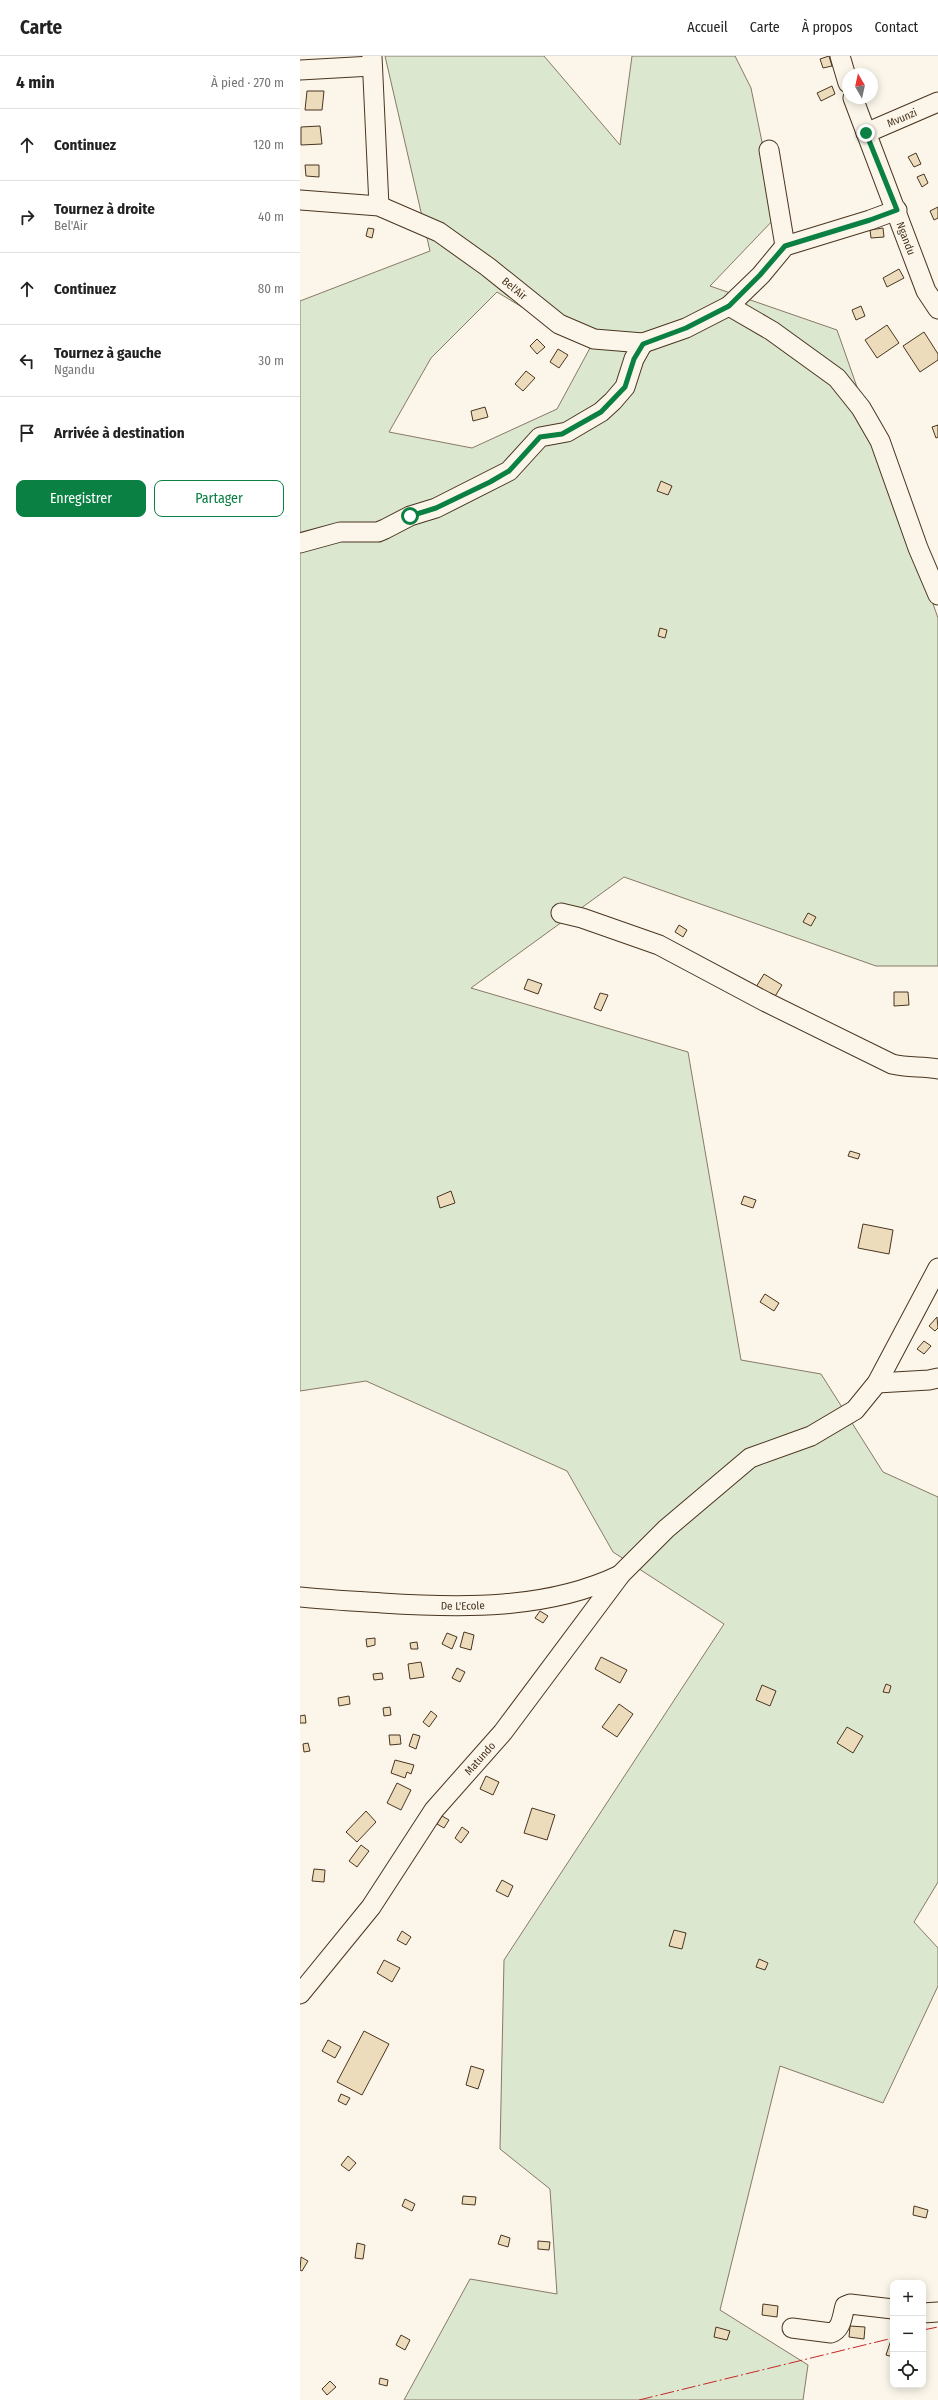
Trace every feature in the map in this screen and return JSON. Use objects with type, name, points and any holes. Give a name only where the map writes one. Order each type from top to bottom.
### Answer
[{"type":"street","points":[[840,56],[844,68]]},
{"type":"street","points":[[300,70],[372,61],[379,206]]},
{"type":"street","name":"Mvunzi","points":[[866,133],[938,102]]},
{"type":"street","name":"Ngandu","points":[[855,104],[897,210],[932,288],[938,309]]},
{"type":"street","points":[[769,150],[785,246],[870,220],[897,210]]},
{"type":"street","name":"Bel'Air","points":[[300,200],[379,206],[439,232],[488,267],[559,324],[594,339],[643,344],[686,328],[729,306],[760,275],[785,246]]},
{"type":"street","points":[[729,306],[772,331],[837,378],[861,408],[880,440],[918,548],[938,595]]},
{"type":"street","points":[[300,543],[340,532],[378,532],[410,516],[436,508],[509,471],[540,437],[567,432],[601,412],[614,401],[625,387],[634,359],[643,344]]},
{"type":"street","points":[[561,913],[582,918],[659,945],[766,1002],[892,1064],[906,1068],[922,1066],[938,1069]]},
{"type":"street","name":"Matundo","points":[[300,1994],[371,1907],[434,1810],[503,1732],[621,1574],[666,1529],[744,1462],[830,1426],[855,1410],[877,1383],[938,1268]]},
{"type":"street","points":[[877,1383],[929,1380],[938,1378]]},
{"type":"street","name":"De L'Ecole","points":[[300,1597],[448,1606],[491,1605],[552,1596],[599,1585],[621,1574]]},
{"type":"street","points":[[792,2328],[831,2332],[836,2331],[840,2325],[845,2306],[850,2304],[890,2309]]},
{"type":"street","points":[[926,2313],[938,2312]]},
{"type":"green space","points":[[385,56],[544,56],[620,145],[632,56],[735,56],[751,88],[777,216],[710,286],[837,330],[938,618],[938,966],[876,966],[624,877],[471,988],[688,1052],[741,1360],[821,1374],[883,1472],[938,1497],[938,1882],[914,1922],[938,1948],[938,1986],[883,2103],[780,2066],[720,2310],[808,2365],[803,2400],[404,2400],[470,2279],[557,2294],[550,2189],[500,2149],[504,1960],[724,1624],[613,1552],[567,1471],[366,1381],[300,1391],[300,301],[430,251]],"holes":[[[497,292],[590,348],[557,409],[472,448],[389,432],[431,358]]]},
{"type":"building","points":[[829,56],[832,66],[823,68],[820,59]]},
{"type":"building","points":[[832,86],[835,94],[821,101],[817,93]]},
{"type":"building","points":[[307,91],[324,91],[322,110],[305,110]]},
{"type":"building","points":[[320,126],[322,144],[301,145],[301,127]]},
{"type":"building","points":[[916,153],[921,164],[914,167],[908,157]]},
{"type":"building","points":[[305,165],[319,165],[319,177],[306,176]]},
{"type":"building","points":[[924,174],[928,183],[922,187],[917,177]]},
{"type":"building","points":[[938,207],[938,218],[934,220],[930,211]]},
{"type":"building","points":[[368,228],[374,229],[372,238],[366,236]]},
{"type":"building","points":[[883,228],[884,237],[871,238],[870,230]]},
{"type":"building","points":[[899,269],[904,278],[887,287],[883,278]]},
{"type":"building","points":[[861,306],[865,316],[856,320],[852,310]]},
{"type":"building","points":[[887,325],[899,343],[877,358],[865,340]]},
{"type":"building","points":[[924,332],[938,354],[938,360],[920,372],[903,346]]},
{"type":"building","points":[[537,339],[545,347],[537,354],[530,346]]},
{"type":"building","points":[[558,349],[568,355],[559,368],[550,362]]},
{"type":"building","points":[[526,371],[535,378],[523,391],[515,384]]},
{"type":"building","points":[[485,407],[488,417],[473,421],[471,411]]},
{"type":"building","points":[[938,425],[938,437],[936,438],[932,427]]},
{"type":"building","points":[[661,481],[672,486],[668,495],[657,491]]},
{"type":"building","points":[[660,628],[667,630],[665,638],[658,636]]},
{"type":"building","points":[[808,913],[816,917],[811,926],[803,922]]},
{"type":"building","points":[[679,925],[687,930],[683,937],[675,932]]},
{"type":"building","points":[[764,974],[782,985],[774,998],[756,987]]},
{"type":"building","points":[[528,979],[542,984],[538,994],[524,989]]},
{"type":"building","points":[[894,992],[908,992],[909,1005],[894,1006]]},
{"type":"building","points":[[600,993],[608,995],[601,1011],[594,1008]]},
{"type":"building","points":[[850,1151],[860,1154],[858,1159],[848,1156]]},
{"type":"building","points":[[451,1191],[455,1203],[440,1208],[437,1197]]},
{"type":"building","points":[[744,1196],[756,1200],[753,1208],[741,1204]]},
{"type":"building","points":[[863,1224],[893,1230],[889,1254],[858,1248]]},
{"type":"building","points":[[765,1294],[779,1303],[774,1311],[760,1302]]},
{"type":"building","points":[[937,1317],[938,1328],[935,1331],[929,1326]]},
{"type":"building","points":[[924,1341],[931,1346],[924,1354],[917,1349]]},
{"type":"building","points":[[540,1611],[548,1616],[543,1623],[535,1618]]},
{"type":"building","points":[[464,1632],[474,1635],[471,1650],[460,1647]]},
{"type":"building","points":[[447,1633],[457,1637],[452,1649],[442,1644]]},
{"type":"building","points":[[375,1638],[375,1645],[367,1647],[366,1639]]},
{"type":"building","points":[[417,1642],[418,1649],[411,1649],[410,1643]]},
{"type":"building","points":[[601,1657],[627,1670],[620,1683],[595,1669]]},
{"type":"building","points":[[421,1662],[424,1677],[410,1679],[408,1664]]},
{"type":"building","points":[[457,1668],[465,1672],[460,1682],[452,1678]]},
{"type":"building","points":[[382,1673],[383,1679],[374,1680],[373,1674]]},
{"type":"building","points":[[886,1684],[891,1686],[889,1693],[883,1692]]},
{"type":"building","points":[[762,1685],[776,1691],[770,1706],[756,1700]]},
{"type":"building","points":[[349,1696],[350,1704],[339,1706],[338,1698]]},
{"type":"building","points":[[619,1704],[633,1714],[617,1737],[602,1727]]},
{"type":"building","points":[[390,1707],[391,1715],[384,1716],[383,1708]]},
{"type":"building","points":[[431,1711],[437,1716],[429,1727],[423,1722]]},
{"type":"building","points":[[305,1715],[306,1723],[300,1723],[300,1716]]},
{"type":"building","points":[[847,1727],[863,1736],[853,1753],[837,1743]]},
{"type":"building","points":[[413,1734],[420,1736],[416,1749],[409,1746]]},
{"type":"building","points":[[389,1735],[400,1735],[401,1744],[390,1745]]},
{"type":"building","points":[[308,1743],[310,1751],[304,1752],[303,1744]]},
{"type":"building","points":[[395,1760],[414,1765],[411,1774],[407,1772],[405,1778],[391,1773]]},
{"type":"building","points":[[486,1776],[499,1782],[493,1795],[480,1789]]},
{"type":"building","points":[[397,1783],[411,1790],[401,1810],[387,1803]]},
{"type":"building","points":[[532,1808],[555,1815],[547,1840],[524,1833]]},
{"type":"building","points":[[366,1811],[376,1822],[357,1842],[346,1832]]},
{"type":"building","points":[[442,1816],[449,1820],[444,1828],[437,1824]]},
{"type":"building","points":[[462,1827],[469,1832],[461,1843],[455,1838]]},
{"type":"building","points":[[361,1845],[369,1851],[357,1867],[349,1861]]},
{"type":"building","points":[[314,1869],[325,1870],[324,1882],[312,1881]]},
{"type":"building","points":[[502,1880],[513,1886],[508,1897],[496,1891]]},
{"type":"building","points":[[674,1930],[686,1933],[682,1949],[669,1946]]},
{"type":"building","points":[[402,1931],[411,1937],[406,1945],[397,1940]]},
{"type":"building","points":[[759,1959],[768,1963],[765,1970],[756,1967]]},
{"type":"building","points":[[384,1960],[400,1968],[392,1982],[377,1973]]},
{"type":"building","points":[[364,2031],[389,2044],[362,2095],[337,2082]]},
{"type":"building","points":[[328,2040],[341,2047],[335,2058],[322,2051]]},
{"type":"building","points":[[471,2066],[484,2070],[478,2089],[466,2085]]},
{"type":"building","points":[[341,2094],[350,2098],[346,2105],[338,2101]]},
{"type":"building","points":[[348,2156],[356,2163],[349,2171],[341,2165]]},
{"type":"building","points":[[463,2196],[476,2197],[475,2205],[462,2204]]},
{"type":"building","points":[[405,2199],[415,2204],[412,2211],[402,2206]]},
{"type":"building","points":[[914,2206],[928,2210],[926,2218],[913,2215]]},
{"type":"building","points":[[501,2235],[510,2238],[508,2247],[498,2244]]},
{"type":"building","points":[[538,2241],[550,2242],[549,2250],[538,2249]]},
{"type":"building","points":[[357,2243],[365,2245],[363,2259],[355,2258]]},
{"type":"building","points":[[301,2257],[308,2261],[302,2271],[300,2270]]},
{"type":"building","points":[[763,2304],[778,2306],[777,2317],[762,2315]]},
{"type":"building","points":[[850,2326],[865,2327],[864,2339],[849,2337]]},
{"type":"building","points":[[716,2327],[730,2331],[727,2340],[714,2337]]},
{"type":"building","points":[[401,2335],[410,2340],[405,2350],[396,2345]]},
{"type":"building","points":[[890,2343],[890,2356],[886,2355]]},
{"type":"building","points":[[380,2378],[388,2380],[387,2386],[379,2384]]},
{"type":"building","points":[[330,2381],[336,2387],[327,2395],[322,2389]]},
{"type":"power","points":[[926,2329],[938,2327]]},
{"type":"power","points":[[639,2400],[890,2339]]},
{"type":"route","points":[[410,516],[436,508],[468,491],[490,482],[509,471],[540,437],[544,435],[562,434],[567,432],[601,412],[614,401],[625,387],[634,359],[643,344],[686,328],[729,306],[760,275],[785,246],[870,220],[897,210],[886,188],[866,133]]}]
